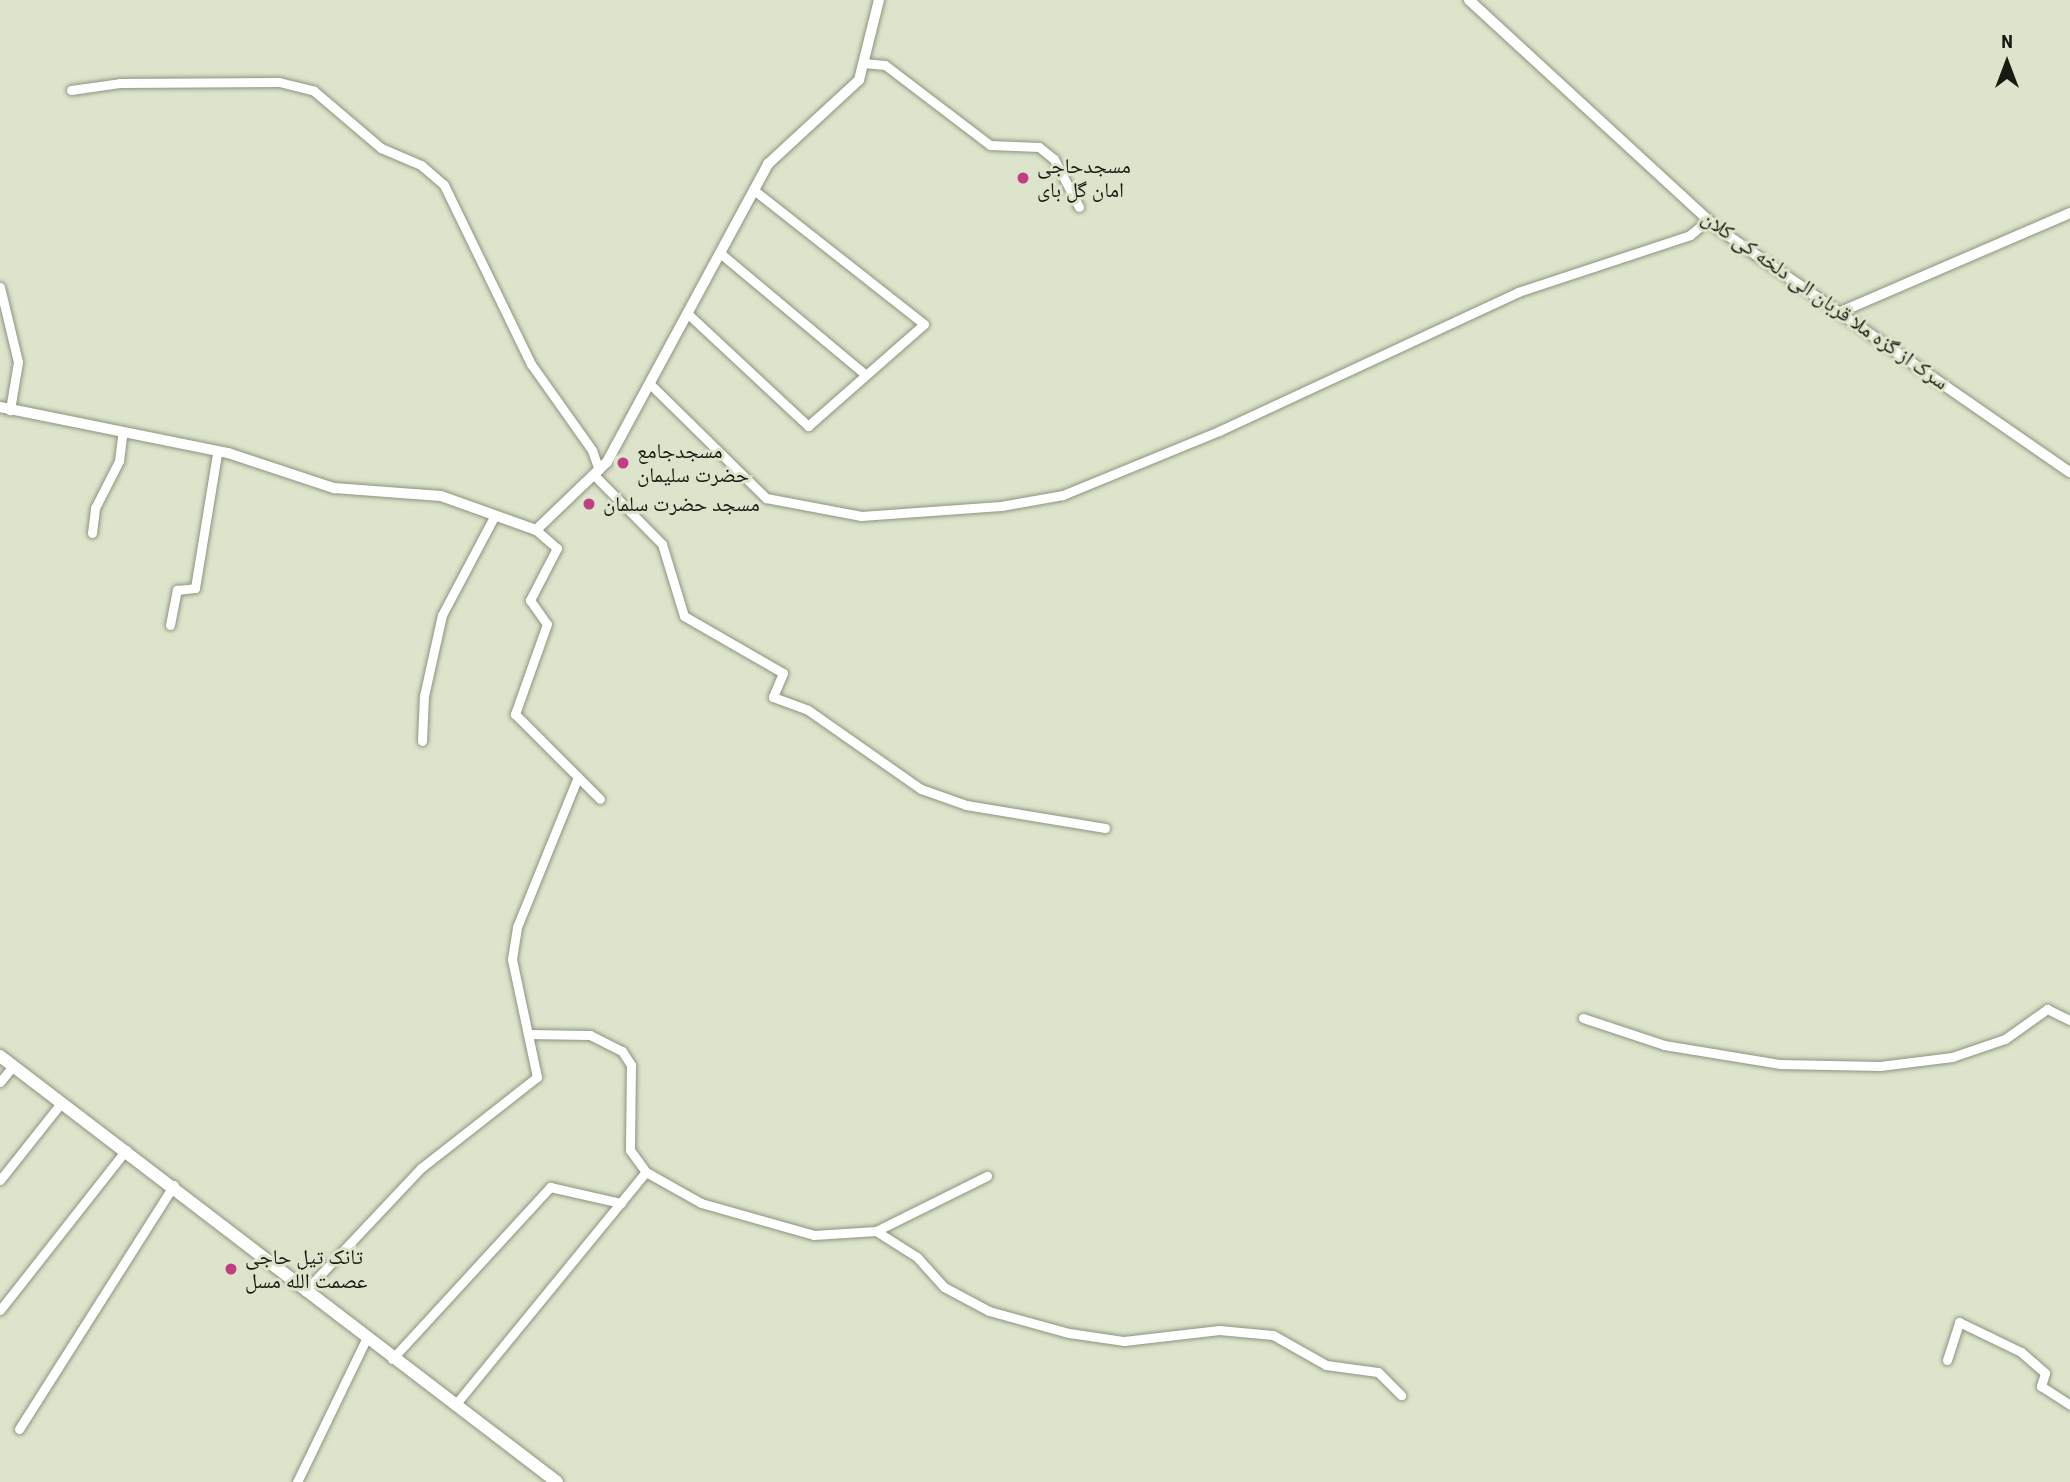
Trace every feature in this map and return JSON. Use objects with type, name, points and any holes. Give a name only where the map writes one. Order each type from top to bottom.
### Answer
[{"type":"main road","points":[[0,1056],[174,1185],[366,1339],[557,1482]]},
{"type":"street","points":[[536,530],[596,473],[650,384],[768,164],[859,80],[879,0]]},
{"type":"street","name":"سرک از گزه ملا قربان الی دلخه کی کلان","points":[[1469,0],[1708,220],[2070,472]]},
{"type":"street","points":[[863,63],[886,65],[990,145],[1039,147],[1054,159],[1079,207]]},
{"type":"street","points":[[71,90],[120,83],[279,82],[314,91],[381,148],[421,164],[444,185],[531,364],[592,450],[596,473],[662,544],[684,616],[783,673],[773,697],[808,710],[921,789],[966,805],[1105,828]]},
{"type":"street","points":[[687,313],[808,426],[924,324],[755,191]]},
{"type":"street","points":[[1838,313],[2070,214]]},
{"type":"street","points":[[650,384],[766,498],[861,516],[1001,506],[1063,495],[1219,431],[1518,292],[1690,235],[1708,220]]},
{"type":"street","points":[[720,253],[866,375]]},
{"type":"street","points":[[0,287],[18,362],[5,409],[268,464],[334,488],[441,496],[536,530],[557,548],[530,600],[547,624],[515,714],[600,799]]},
{"type":"street","points":[[92,533],[95,508],[119,461],[122,435]]},
{"type":"street","points":[[170,625],[177,590],[195,588],[217,454]]},
{"type":"street","points":[[422,741],[424,695],[442,615],[495,515]]},
{"type":"street","points":[[305,1291],[421,1168],[537,1077],[512,959],[517,927],[578,777]]},
{"type":"street","points":[[1583,1018],[1664,1045],[1742,1058],[1880,1066],[1952,1057],[2005,1039],[2047,1009],[2070,1020]]},
{"type":"street","points":[[528,1034],[590,1035],[622,1051],[631,1065],[630,1150],[646,1172],[701,1203],[778,1229],[814,1235],[876,1231],[987,1177]]},
{"type":"street","points":[[0,1082],[13,1066]]},
{"type":"street","points":[[0,1180],[61,1102]]},
{"type":"street","points":[[0,1310],[126,1150]]},
{"type":"street","points":[[455,1405],[646,1172]]},
{"type":"street","points":[[19,1429],[174,1185]]},
{"type":"street","points":[[392,1359],[550,1187],[621,1203]]},
{"type":"street","points":[[876,1231],[917,1257],[944,1287],[989,1311],[1124,1341],[1219,1329],[1273,1335],[1326,1365],[1378,1373],[1401,1395]]},
{"type":"street","points":[[1947,1360],[1959,1322],[2021,1352],[2045,1374],[2041,1386],[2070,1405]]},
{"type":"street","points":[[297,1482],[366,1339]]},
{"type":"place","name":"مسجدحاجی امان گل بای","points":[[1023,178]]},
{"type":"place","name":"مسجدجامع حضرت سلیمان","points":[[623,463]]},
{"type":"place","name":"مسجد حضرت سلمان","points":[[589,504]]},
{"type":"place","name":"تانک تیل حاجی عصمت الله مسل","points":[[231,1269]]}]
